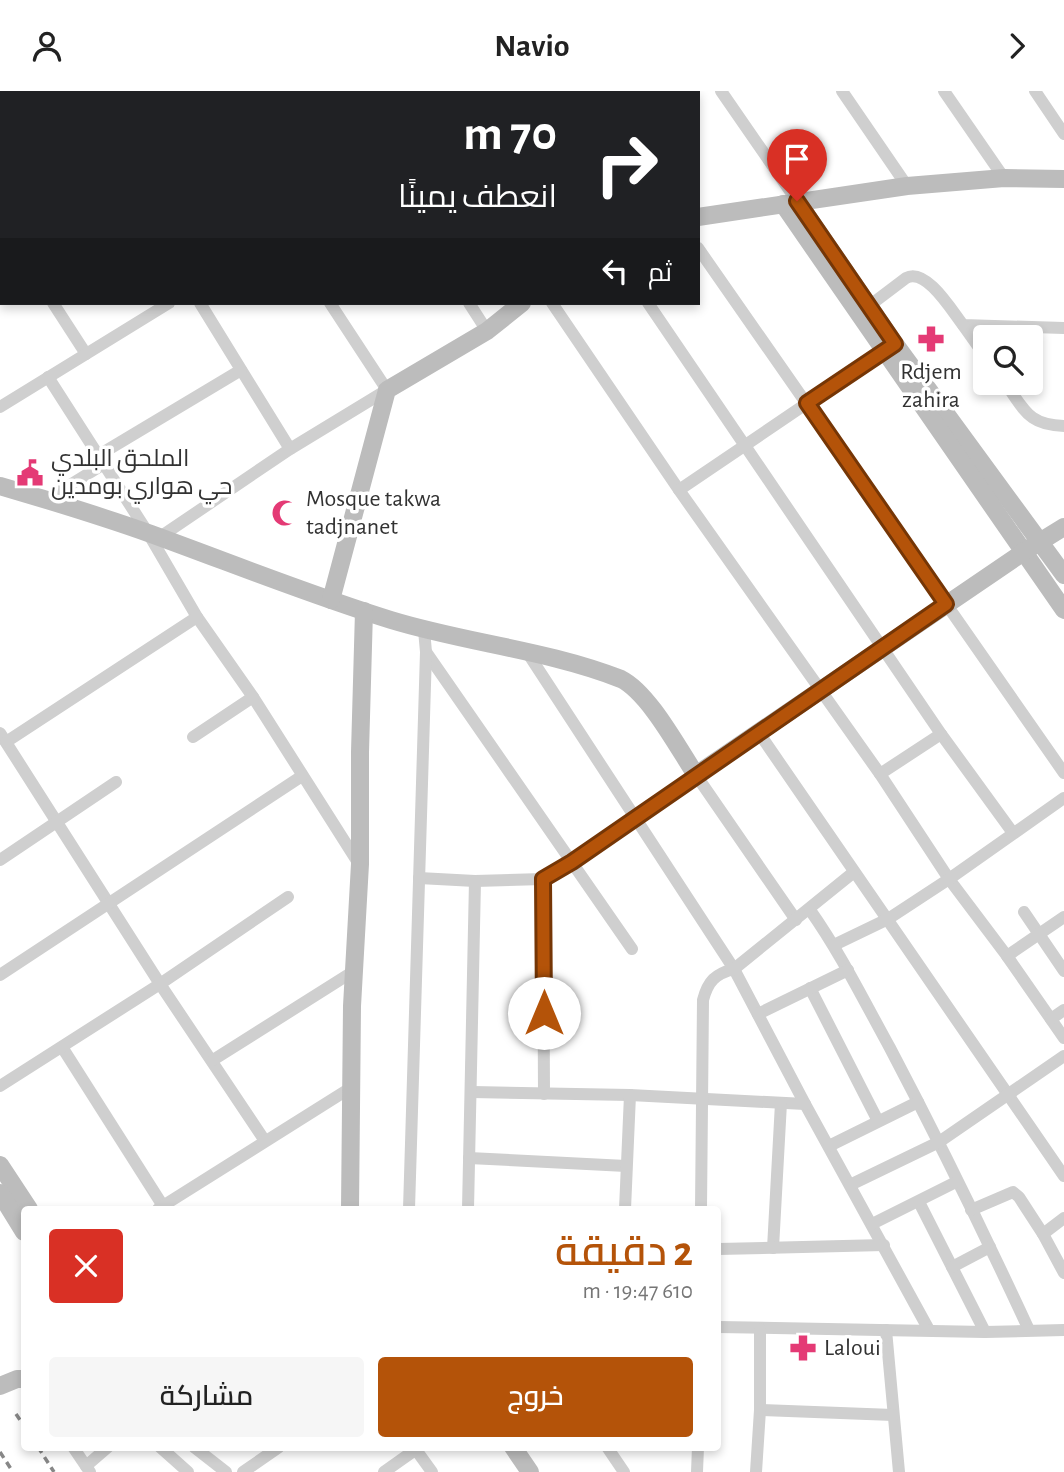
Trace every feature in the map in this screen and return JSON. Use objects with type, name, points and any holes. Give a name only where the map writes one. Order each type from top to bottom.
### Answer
[{"type":"street","points":[[721,91],[790,203],[1064,610]]},
{"type":"street","points":[[944,91],[1004,178]]},
{"type":"street","points":[[1035,91],[1064,134]]},
{"type":"street","points":[[844,92],[907,185]]},
{"type":"street","points":[[700,217],[907,185],[1004,178],[1064,179]]},
{"type":"street","points":[[790,203],[869,306],[890,348],[1041,541],[1064,575]]},
{"type":"street","points":[[700,251],[1064,773]]},
{"type":"street","points":[[869,306],[906,278],[917,275],[932,285],[973,339]]},
{"type":"street","points":[[54,305],[86,354]]},
{"type":"street","points":[[0,407],[166,305]]},
{"type":"street","points":[[201,305],[290,449]]},
{"type":"street","points":[[331,305],[387,390],[331,600]]},
{"type":"street","points":[[470,305],[487,331]]},
{"type":"street","points":[[154,535],[290,449],[487,331],[520,305]]},
{"type":"street","points":[[553,305],[679,490],[880,774],[949,879],[1064,1038]]},
{"type":"street","points":[[649,305],[942,734],[1013,833]]},
{"type":"street","points":[[963,325],[1064,328]]},
{"type":"street","points":[[679,490],[890,348]]},
{"type":"street","points":[[47,499],[101,460],[241,370]]},
{"type":"street","points":[[48,377],[101,460],[154,535],[197,617],[253,697],[360,864]]},
{"type":"street","points":[[1014,395],[1029,416],[1046,426],[1064,426]]},
{"type":"street","points":[[0,486],[154,535],[331,600],[424,630],[527,652],[613,676],[631,684],[643,697],[796,920]]},
{"type":"street","points":[[419,878],[475,881],[543,879],[572,862],[946,604],[1064,527]]},
{"type":"street","points":[[346,1206],[360,864],[364,611]]},
{"type":"street","points":[[197,617],[3,738],[160,984],[265,1141]]},
{"type":"street","points":[[409,1206],[426,652],[424,630]]},
{"type":"street","points":[[426,652],[632,949]]},
{"type":"street","points":[[527,652],[734,969],[929,1330]]},
{"type":"street","points":[[192,737],[253,697]]},
{"type":"street","points":[[759,733],[1064,1176]]},
{"type":"street","points":[[880,774],[942,734]]},
{"type":"street","points":[[0,975],[302,776]]},
{"type":"street","points":[[0,860],[116,782]]},
{"type":"street","points":[[835,945],[888,919],[1064,798]]},
{"type":"street","points":[[701,1206],[703,1000],[707,986],[712,978],[734,969],[854,873]]},
{"type":"street","points":[[543,879],[544,1094]]},
{"type":"street","points":[[468,1206],[475,881]]},
{"type":"street","points":[[0,1086],[160,984],[288,897]]},
{"type":"street","points":[[810,910],[835,945],[939,1142],[956,1182],[1030,1330]]},
{"type":"street","points":[[1024,912],[1064,971]]},
{"type":"street","points":[[1007,956],[1064,917]]},
{"type":"street","points":[[758,1014],[848,970]]},
{"type":"street","points":[[213,1060],[354,971]]},
{"type":"street","points":[[810,988],[878,1121]]},
{"type":"street","points":[[1051,1019],[1064,1010]]},
{"type":"street","points":[[62,1047],[159,1206]]},
{"type":"street","points":[[850,1185],[939,1142],[1064,1056]]},
{"type":"street","points":[[162,1206],[352,1087]]},
{"type":"street","points":[[472,1093],[630,1095],[805,1104]]},
{"type":"street","points":[[625,1206],[630,1095]]},
{"type":"street","points":[[829,1146],[918,1102]]},
{"type":"street","points":[[774,1248],[781,1103]]},
{"type":"street","points":[[469,1158],[626,1166]]},
{"type":"street","points":[[0,1165],[27,1206]]},
{"type":"street","points":[[872,1224],[956,1182]]},
{"type":"street","points":[[971,1210],[1013,1192],[1043,1234],[1064,1273]]},
{"type":"street","points":[[0,1193],[21,1227]]},
{"type":"street","points":[[919,1202],[985,1332]]},
{"type":"street","points":[[1043,1234],[1064,1217]]},
{"type":"street","points":[[721,1249],[884,1245]]},
{"type":"street","points":[[952,1267],[990,1247]]},
{"type":"street","points":[[721,1327],[985,1332],[1064,1330]]},
{"type":"street","points":[[756,1472],[760,1410],[760,1329]]},
{"type":"street","points":[[887,1330],[899,1472]]},
{"type":"street","points":[[0,1386],[21,1379]]},
{"type":"street","points":[[760,1410],[893,1415]]},
{"type":"street","points":[[76,1451],[88,1469],[104,1451]]},
{"type":"street","points":[[164,1451],[188,1472]]},
{"type":"street","points":[[199,1451],[226,1472]]},
{"type":"street","points":[[243,1472],[273,1451]]},
{"type":"street","points":[[384,1472],[411,1451]]},
{"type":"street","points":[[416,1451],[432,1472]]},
{"type":"street","points":[[515,1451],[524,1470]]},
{"type":"street","points":[[610,1451],[622,1469]]},
{"type":"street","points":[[620,1451],[622,1469]]},
{"type":"street","points":[[697,1472],[698,1451]]},
{"type":"railway","points":[[16,1414],[21,1422]]},
{"type":"railway","points":[[41,1451],[54,1472]]},
{"type":"railway","points":[[0,1452],[13,1472]]},
{"type":"place","name":"Rdjem zahira","points":[[931,339]]},
{"type":"place","name":"الملحق البلدي حي هواري بومدين","points":[[30,473]]},
{"type":"place","name":"Mosque takwa tadjnanet","points":[[285,513]]},
{"type":"place","name":"Laloui","points":[[803,1348]]},
{"type":"route","points":[[544,1013],[543,879],[572,862],[946,604],[807,403],[895,344],[797,201]]}]
